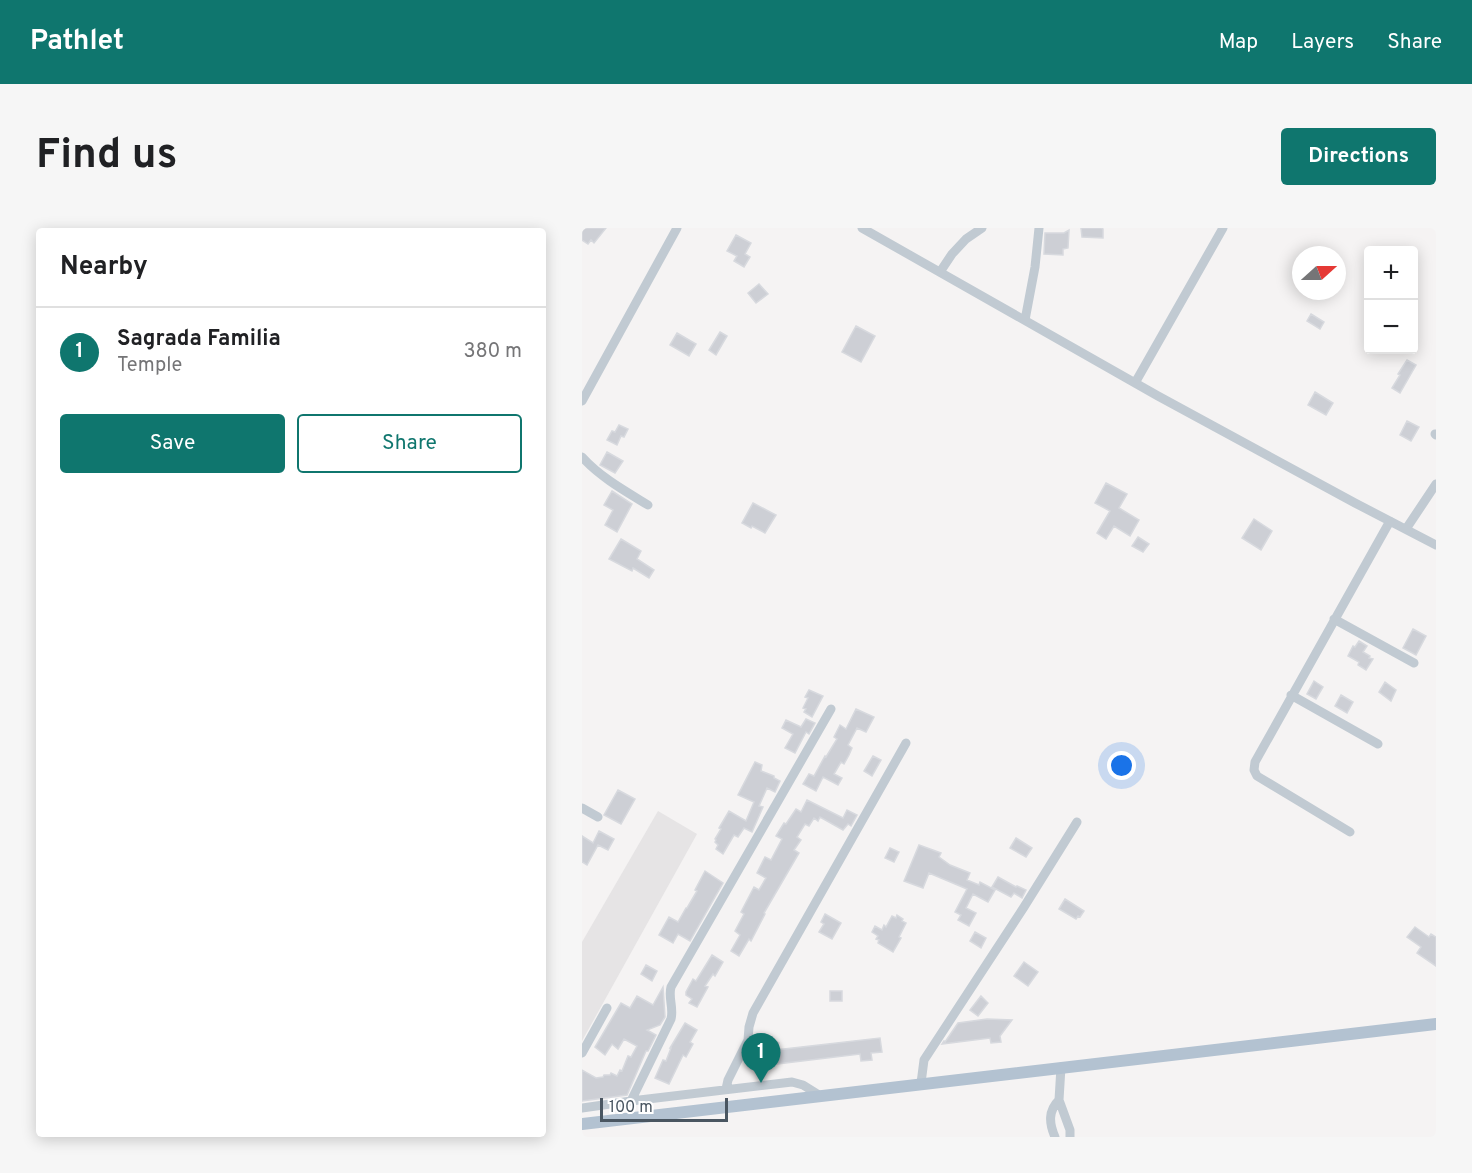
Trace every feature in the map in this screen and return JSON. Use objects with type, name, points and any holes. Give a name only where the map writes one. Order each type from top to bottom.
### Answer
[{"type":"main road","points":[[582,1124],[1436,1024]]},
{"type":"street","points":[[582,401],[676,228]]},
{"type":"street","points":[[862,228],[1135,383],[1436,544]]},
{"type":"street","points":[[940,272],[966,238],[982,228]]},
{"type":"street","points":[[1024,320],[1035,267],[1039,228]]},
{"type":"street","points":[[1135,383],[1223,228]]},
{"type":"street","points":[[582,457],[607,479],[648,505]]},
{"type":"street","points":[[1406,529],[1436,484]]},
{"type":"street","points":[[1350,832],[1257,776],[1254,770],[1255,762],[1390,521]]},
{"type":"street","points":[[1334,619],[1414,663]]},
{"type":"street","points":[[1291,695],[1378,744]]},
{"type":"street","points":[[631,1101],[671,1019],[673,1008],[670,999],[671,987],[831,709]]},
{"type":"street","points":[[726,1089],[748,1040],[748,1027],[753,1012],[906,744]]},
{"type":"street","points":[[582,808],[598,817]]},
{"type":"street","points":[[921,1083],[924,1060],[1077,822]]},
{"type":"street","points":[[582,1053],[607,1008]]},
{"type":"street","points":[[1060,1067],[1059,1100],[1070,1130],[1070,1137]]},
{"type":"street","points":[[582,1108],[792,1082],[803,1085],[819,1095]]},
{"type":"street","points":[[1055,1137],[1050,1117],[1054,1105],[1059,1100]]},
{"type":"shaded area","points":[[658,811],[697,834],[582,1041],[582,942]]},
{"type":"building","points":[[582,228],[606,228],[594,243],[591,240],[588,244],[582,240]]},
{"type":"building","points":[[1081,228],[1101,228],[1103,238],[1082,237]]},
{"type":"building","points":[[1069,230],[1068,248],[1063,249],[1063,255],[1044,254],[1045,233],[1064,233]]},
{"type":"building","points":[[736,235],[751,243],[745,254],[750,257],[744,267],[734,261],[737,256],[727,251]]},
{"type":"building","points":[[759,284],[768,294],[756,303],[748,293]]},
{"type":"building","points":[[1311,314],[1324,322],[1320,329],[1307,321]]},
{"type":"building","points":[[856,326],[875,336],[861,362],[842,352]]},
{"type":"building","points":[[720,332],[727,336],[716,355],[709,350]]},
{"type":"building","points":[[677,333],[696,344],[689,356],[670,345]]},
{"type":"building","points":[[1407,360],[1416,365],[1400,393],[1392,388]]},
{"type":"building","points":[[1315,392],[1333,403],[1326,415],[1308,405]]},
{"type":"building","points":[[1407,421],[1419,427],[1411,441],[1400,435]]},
{"type":"building","points":[[619,425],[628,429],[624,437],[621,436],[617,445],[607,440]]},
{"type":"building","points":[[607,452],[623,461],[615,473],[600,465]]},
{"type":"building","points":[[1106,483],[1127,494],[1119,508],[1139,520],[1130,536],[1114,526],[1106,539],[1097,533],[1110,511],[1095,503]]},
{"type":"building","points":[[612,491],[632,504],[617,532],[605,525],[613,510],[604,505]]},
{"type":"building","points":[[753,503],[776,515],[765,533],[742,523]]},
{"type":"building","points":[[1254,519],[1272,531],[1261,550],[1242,538]]},
{"type":"building","points":[[1138,537],[1149,544],[1143,552],[1132,546]]},
{"type":"building","points":[[621,539],[641,551],[637,559],[654,570],[649,578],[633,568],[632,571],[609,559]]},
{"type":"building","points":[[1413,629],[1426,636],[1416,655],[1403,648]]},
{"type":"building","points":[[1359,641],[1367,646],[1363,652],[1373,659],[1366,670],[1358,665],[1359,662],[1348,656],[1353,646],[1355,647]]},
{"type":"building","points":[[1314,681],[1323,687],[1316,699],[1307,694]]},
{"type":"building","points":[[1385,682],[1396,690],[1391,701],[1379,692]]},
{"type":"building","points":[[809,690],[823,696],[812,717],[804,712],[806,709],[803,708]]},
{"type":"building","points":[[1341,695],[1353,702],[1347,713],[1335,706]]},
{"type":"building","points":[[856,709],[874,717],[866,732],[857,728],[848,745],[852,748],[849,755],[844,764],[841,762],[834,774],[842,778],[838,785],[823,777],[816,791],[803,784],[809,774],[814,776],[837,739],[834,737],[840,725],[846,729]]},
{"type":"building","points":[[806,719],[815,723],[809,734],[806,732],[795,753],[785,748],[793,734],[782,728],[786,720],[801,727]]},
{"type":"building","points":[[873,756],[881,760],[872,776],[864,771]]},
{"type":"building","points":[[755,762],[762,765],[761,771],[780,781],[775,792],[767,788],[759,806],[763,807],[752,832],[744,828],[738,837],[734,835],[723,854],[716,849],[718,845],[715,839],[729,811],[746,821],[754,802],[738,795]]},
{"type":"building","points":[[618,790],[635,799],[621,824],[604,815]]},
{"type":"building","points":[[807,800],[843,818],[847,810],[857,815],[851,826],[848,824],[843,830],[820,817],[818,821],[814,818],[809,826],[805,824],[797,837],[801,840],[794,850],[799,853],[764,913],[751,941],[749,939],[739,956],[731,951],[740,935],[735,931],[744,914],[741,912],[754,887],[759,890],[766,878],[757,873],[765,857],[771,860],[782,839],[776,836],[784,823],[786,824],[796,809],[801,812]]},
{"type":"building","points":[[599,831],[614,839],[608,850],[598,845],[587,865],[582,862],[582,836],[593,843]]},
{"type":"building","points":[[1016,838],[1032,848],[1026,857],[1010,848]]},
{"type":"building","points":[[919,845],[941,853],[939,857],[950,865],[970,873],[967,880],[979,885],[980,882],[995,890],[988,902],[973,894],[966,908],[976,913],[969,926],[958,920],[961,915],[955,912],[967,889],[929,873],[923,888],[904,881]]},
{"type":"building","points":[[890,848],[899,852],[894,862],[885,858]]},
{"type":"building","points":[[705,871],[723,883],[690,941],[678,934],[673,943],[659,935],[669,917],[678,922],[697,891],[695,890]]},
{"type":"building","points":[[998,877],[1026,890],[1022,898],[1014,893],[1011,897],[992,887]]},
{"type":"building","points":[[1065,899],[1084,911],[1080,917],[1076,919],[1059,909]]},
{"type":"building","points":[[825,914],[841,923],[832,939],[819,932],[824,924],[821,922]]},
{"type":"building","points":[[897,915],[906,923],[893,952],[878,943],[879,940],[876,939],[878,936],[872,932],[875,926],[882,930],[892,916],[896,918]]},
{"type":"building","points":[[1415,927],[1429,937],[1431,934],[1436,937],[1436,966],[1417,953],[1421,947],[1407,937]]},
{"type":"building","points":[[975,932],[986,938],[981,948],[970,941]]},
{"type":"building","points":[[712,955],[723,962],[715,976],[713,974],[705,986],[708,987],[697,1007],[689,1003],[692,999],[686,995],[686,992],[693,979],[696,981]]},
{"type":"building","points":[[1024,962],[1038,972],[1028,986],[1014,976]]},
{"type":"building","points":[[646,965],[657,971],[652,981],[641,974]]},
{"type":"building","points":[[663,987],[665,1017],[660,1025],[647,1030],[656,1035],[646,1051],[627,1095],[582,1101],[582,1070],[596,1078],[611,1073],[617,1076],[620,1070],[622,1071],[628,1056],[631,1057],[637,1046],[624,1039],[618,1049],[612,1044],[605,1055],[595,1047],[621,1003],[630,1008],[637,996],[653,1005]]},
{"type":"building","points":[[830,991],[842,991],[842,1001],[830,1001]]},
{"type":"building","points":[[981,996],[988,1003],[978,1016],[970,1010]]},
{"type":"building","points":[[987,1019],[1012,1020],[1000,1036],[1001,1042],[991,1043],[990,1038],[942,1044],[958,1023]]},
{"type":"building","points":[[685,1023],[697,1030],[690,1042],[693,1044],[686,1057],[683,1055],[669,1084],[655,1078]]},
{"type":"building","points":[[763,1034],[779,1043],[775,1050],[880,1038],[882,1052],[871,1053],[872,1060],[861,1061],[860,1054],[769,1065],[763,1068],[748,1060]]},
{"type":"place","name":"Sagrada Familia","points":[[761,1083]]}]
